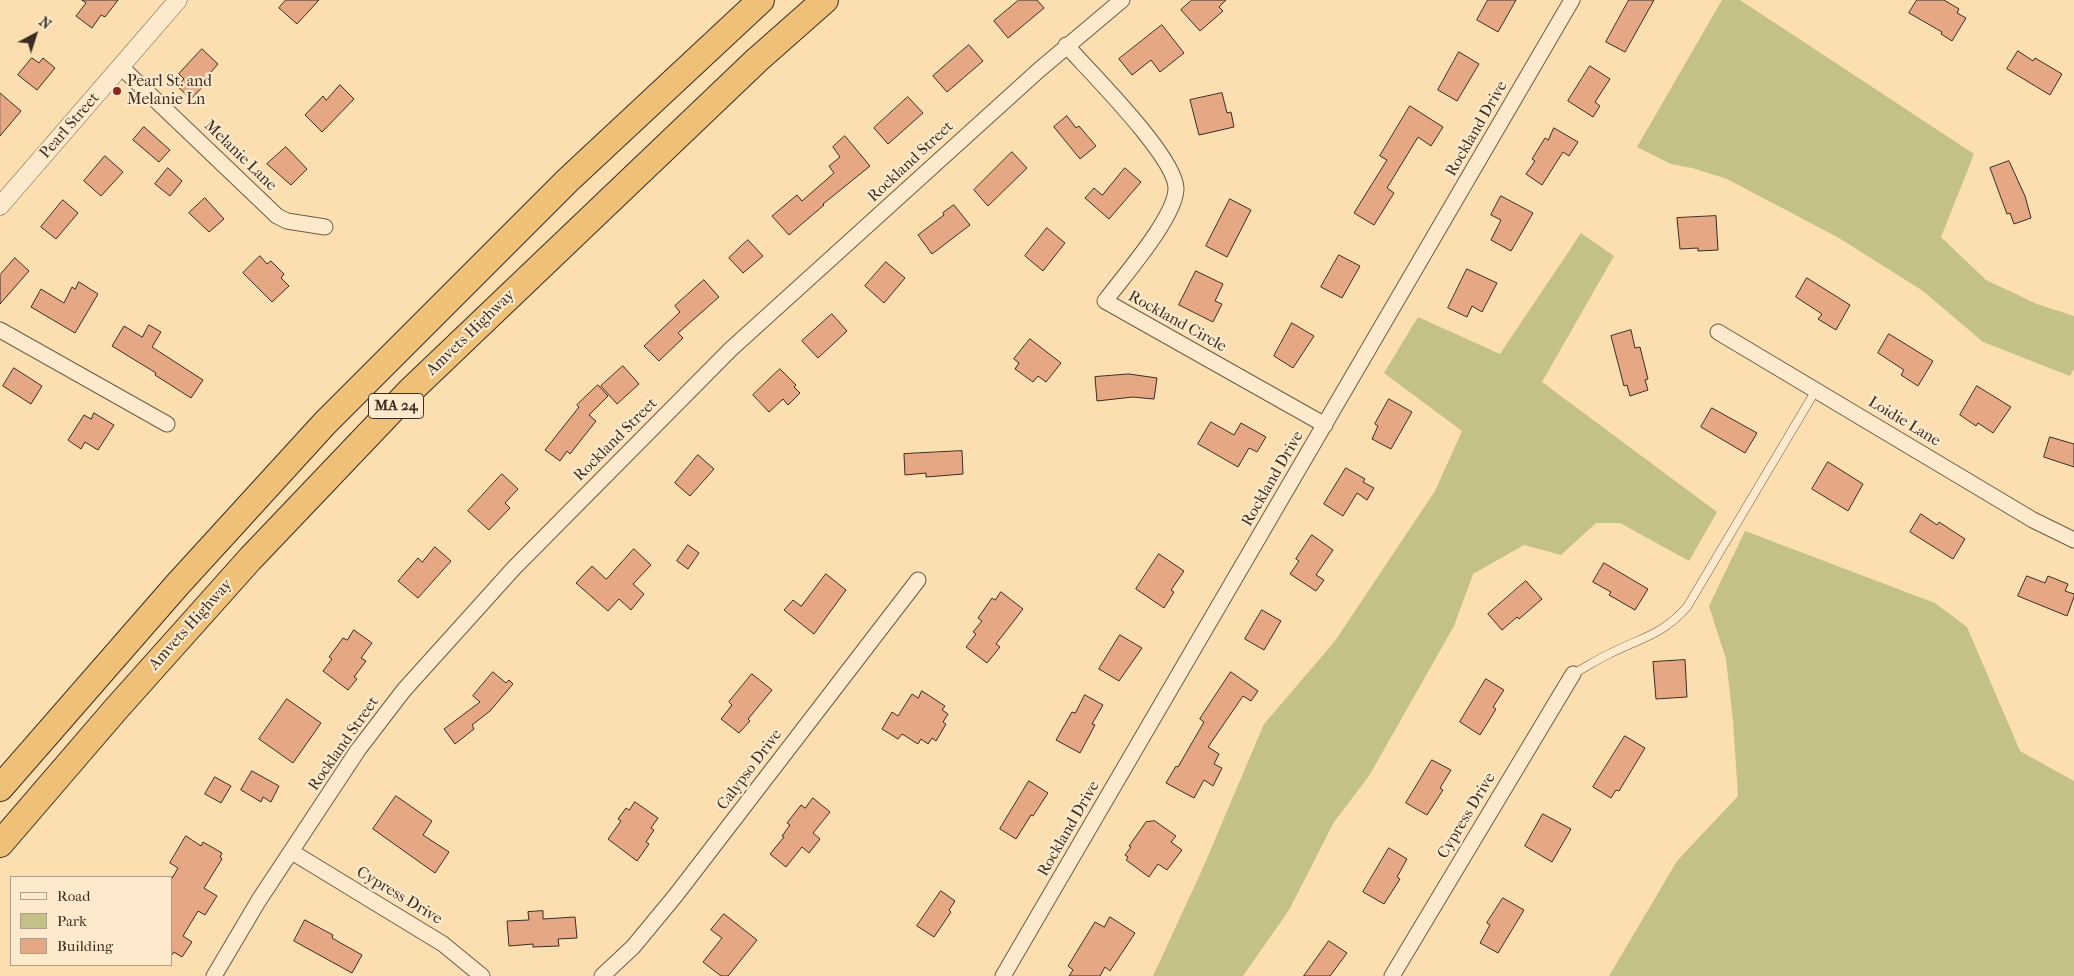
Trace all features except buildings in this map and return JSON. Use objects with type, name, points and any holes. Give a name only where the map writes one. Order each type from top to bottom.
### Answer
[{"type":"highway","name":"MA 24","points":[[0,788],[178,584],[325,423],[568,180],[761,0]]},
{"type":"highway","name":"Amvets Highway","points":[[0,844],[116,709],[250,559],[409,392],[757,60],[825,0]]},
{"type":"street","name":"Pearl Street","points":[[0,206],[178,0]]},
{"type":"street","name":"Rockland Street","points":[[214,976],[259,900],[358,750],[404,690],[514,568],[731,349],[1066,45],[1122,0]]},
{"type":"street","name":"Rockland Drive","points":[[1003,976],[1572,0]]},
{"type":"street","name":"Rockland Circle","points":[[1066,45],[1154,144],[1174,175],[1176,189],[1172,204],[1162,225],[1105,301],[1325,425]]},
{"type":"street","name":"Melanie Lane","points":[[121,67],[277,216],[287,221],[325,227]]},
{"type":"street","points":[[0,330],[167,424]]},
{"type":"street","name":"Loidie Lane","points":[[1718,332],[2033,520],[2074,540]]},
{"type":"street","name":"Calypso Drive","points":[[602,976],[633,947],[676,895],[918,580]]},
{"type":"street","name":"Cypress Drive","points":[[1392,976],[1573,674]]},
{"type":"street","name":"Cypress Drive","points":[[292,852],[443,944],[482,976]]},
{"type":"lane","points":[[1573,674],[1611,653],[1661,631],[1674,622],[1687,607],[1816,390]]},
{"type":"green space","points":[[1722,0],[1740,0],[1974,154],[1941,237],[1986,280],[2037,304],[2074,316],[2074,369],[2070,376],[1983,342],[1923,291],[1839,238],[1727,179],[1692,168],[1671,164],[1637,147]]},
{"type":"green space","points":[[1581,233],[1614,256],[1542,382],[1717,512],[1689,561],[1620,523],[1596,523],[1561,555],[1524,545],[1473,574],[1454,626],[1369,776],[1334,822],[1289,910],[1243,976],[1153,976],[1202,870],[1264,724],[1335,641],[1435,491],[1462,431],[1384,373],[1418,317],[1500,354]]},
{"type":"green space","points":[[1745,531],[1935,603],[1967,627],[2020,751],[2074,781],[2074,976],[1609,976],[1677,861],[1738,796],[1733,721],[1726,659],[1709,606]]},
{"type":"place","name":"Pearl St. and Melanie Ln","points":[[117,91]]}]
